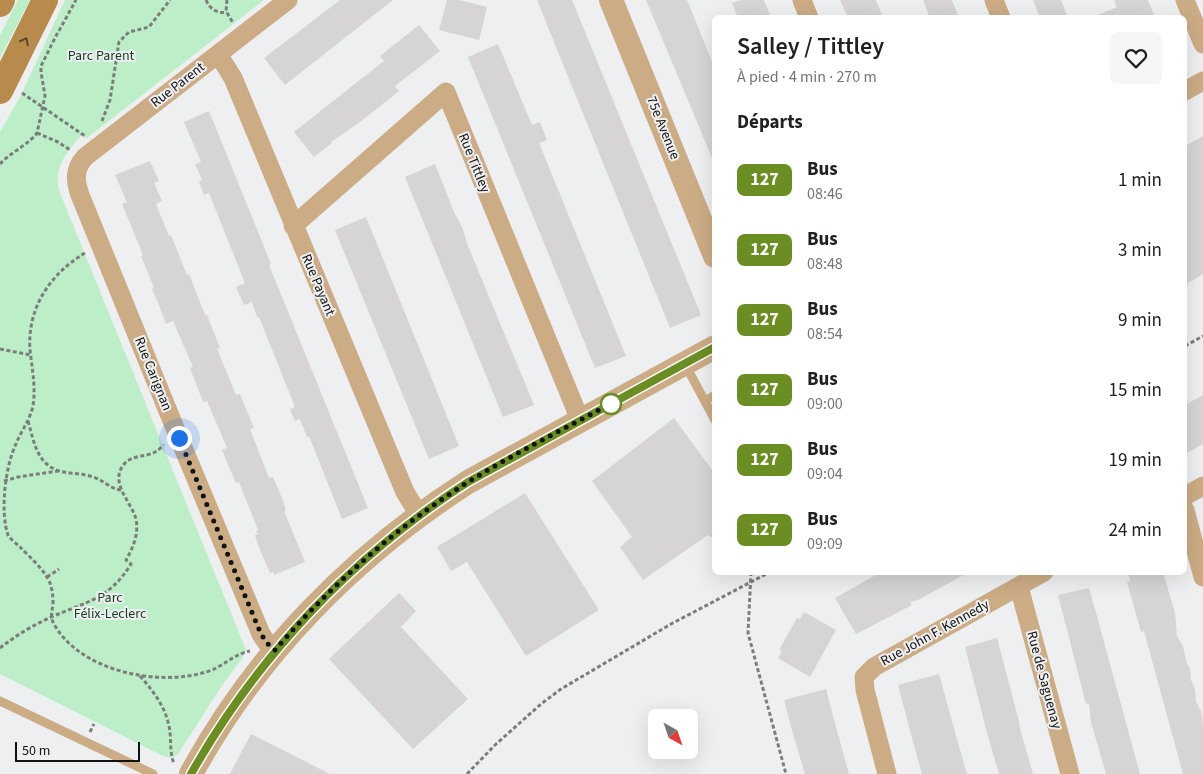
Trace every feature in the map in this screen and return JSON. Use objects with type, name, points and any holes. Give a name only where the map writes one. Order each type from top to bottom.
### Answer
[{"type":"main road","points":[[0,4],[2,0]]},
{"type":"main road","points":[[9,90],[45,0]]},
{"type":"street","name":"Rue Parent","points":[[76,175],[79,164],[85,158],[288,0]]},
{"type":"street","name":"75e Avenue","points":[[610,0],[712,249]]},
{"type":"street","points":[[802,0],[809,15]]},
{"type":"street","points":[[994,0],[1001,15]]},
{"type":"street","points":[[1185,0],[1203,44]]},
{"type":"street","name":"Rue Payant","points":[[218,54],[233,78],[404,492],[419,515]]},
{"type":"street","points":[[1187,90],[1203,81]]},
{"type":"street","name":"Rue Tittley","points":[[293,226],[446,92],[580,420]]},
{"type":"street","name":"Rue Carignan","points":[[76,175],[75,181],[80,195],[261,634],[275,650]]},
{"type":"street","points":[[191,774],[233,707],[275,650],[341,581],[419,515],[468,482],[712,349]]},
{"type":"street","points":[[1187,495],[1203,486]]},
{"type":"street","points":[[1187,517],[1203,577]]},
{"type":"street","name":"Rue John F. Kennedy","points":[[887,774],[865,690],[864,677],[874,667],[1039,575]]},
{"type":"street","name":"Rue de Saguenay","points":[[1019,587],[1070,774]]},
{"type":"lane","points":[[684,364],[712,415]]},
{"type":"lane","points":[[704,401],[712,397]]},
{"type":"lane","points":[[0,700],[153,774]]},
{"type":"path","points":[[0,164],[13,151],[37,133],[45,96],[41,66],[76,0]]},
{"type":"path","points":[[99,126],[110,100],[119,42],[128,32],[149,27],[170,0]]},
{"type":"path","points":[[206,0],[214,10],[222,13],[227,12]]},
{"type":"path","points":[[228,0],[227,12],[233,24]]},
{"type":"path","points":[[158,16],[163,19]]},
{"type":"path","points":[[9,90],[43,107],[86,137],[91,133]]},
{"type":"path","points":[[37,133],[58,142],[70,150]]},
{"type":"path","points":[[86,253],[62,268],[44,292],[31,322],[31,355],[35,388],[33,406],[13,450],[4,481],[1,512],[6,532],[47,577],[53,595],[51,617],[60,633],[82,653],[106,666],[140,676],[182,677],[215,670],[233,657],[247,651]]},
{"type":"path","points":[[1187,345],[1203,336]]},
{"type":"path","points":[[0,349],[31,355]]},
{"type":"path","points":[[28,420],[37,453],[44,462],[59,471]]},
{"type":"path","points":[[0,648],[51,617],[91,601],[106,592],[123,576],[131,564],[126,560],[132,550],[136,532],[135,518],[121,490],[120,469],[127,461],[154,453],[164,445]]},
{"type":"path","points":[[4,481],[59,471],[97,478],[112,488],[121,490]]},
{"type":"path","points":[[47,577],[59,569]]},
{"type":"path","points":[[750,575],[748,633],[786,774]]},
{"type":"path","points":[[467,774],[495,744],[561,689],[671,624],[765,575]]},
{"type":"path","points":[[140,676],[153,692],[165,712],[172,759]]},
{"type":"green space","points":[[18,0],[30,0],[0,58],[0,35]]},
{"type":"green space","name":"Parc Félix-Leclerc","points":[[65,0],[264,0],[87,138],[81,136],[70,148],[62,162],[58,177],[60,193],[246,650],[178,754],[172,758],[163,756],[0,674],[0,132],[20,97]]},
{"type":"building","points":[[340,0],[393,0],[285,85],[264,58]]},
{"type":"building","points":[[447,0],[459,0],[487,7],[479,40],[439,30]]},
{"type":"building","points":[[537,0],[572,0],[701,315],[670,328]]},
{"type":"building","points":[[646,0],[687,0],[712,62],[712,158]]},
{"type":"building","points":[[741,0],[764,0],[770,15],[737,15],[732,3]]},
{"type":"building","points":[[840,0],[876,0],[882,15],[847,15]]},
{"type":"building","points":[[923,0],[952,0],[958,15],[929,15]]},
{"type":"building","points":[[1033,0],[1061,0],[1067,15],[1039,15]]},
{"type":"building","points":[[1114,0],[1148,0],[1154,15],[1098,15],[1117,7]]},
{"type":"building","points":[[419,25],[440,51],[395,86],[399,91],[314,157],[294,132],[384,61],[380,56]]},
{"type":"building","points":[[498,44],[532,125],[540,122],[547,140],[539,143],[626,356],[595,368],[468,57]]},
{"type":"building","points":[[209,111],[271,264],[269,265],[368,508],[342,519],[309,436],[307,437],[300,419],[295,421],[290,409],[295,407],[259,317],[257,317],[252,302],[244,305],[236,287],[245,283],[209,193],[204,195],[199,182],[202,180],[195,164],[201,162],[184,122]]},
{"type":"building","points":[[1203,136],[1203,274],[1187,284],[1187,145]]},
{"type":"building","points":[[150,161],[159,181],[154,183],[162,201],[156,204],[187,275],[189,274],[205,315],[207,315],[220,348],[217,349],[236,395],[240,394],[254,428],[250,429],[269,478],[273,477],[280,493],[286,510],[284,511],[305,562],[274,575],[273,572],[270,573],[258,545],[255,535],[258,534],[256,531],[258,530],[239,482],[236,483],[222,450],[227,448],[207,401],[203,402],[190,368],[193,367],[173,321],[166,324],[141,256],[143,255],[122,204],[127,202],[115,175]]},
{"type":"building","points":[[435,164],[534,405],[503,417],[405,177]]},
{"type":"building","points":[[366,217],[459,446],[429,459],[335,230]]},
{"type":"building","points":[[1203,395],[1203,444],[1187,453],[1187,404]]},
{"type":"building","points":[[674,418],[712,470],[712,537],[708,535],[643,580],[620,547],[632,537],[592,481]]},
{"type":"building","points":[[525,493],[599,610],[526,656],[467,562],[451,571],[437,547]]},
{"type":"building","points":[[876,575],[964,575],[918,600],[910,602],[912,605],[856,634],[835,598]]},
{"type":"building","points":[[1129,575],[1164,575],[1175,613],[1177,636],[1183,646],[1195,689],[1196,701],[1201,711],[1203,726],[1203,774],[1183,774],[1144,631],[1141,632],[1127,582],[1130,581]]},
{"type":"building","points":[[1089,588],[1140,774],[1106,774],[1091,722],[1089,703],[1086,704],[1058,595]]},
{"type":"building","points":[[399,593],[416,611],[401,627],[468,699],[413,749],[329,659]]},
{"type":"building","points":[[804,612],[836,630],[810,677],[778,658],[782,651],[779,650],[797,618],[800,619]]},
{"type":"building","points":[[997,638],[1033,774],[999,774],[987,733],[965,647]]},
{"type":"building","points":[[939,674],[967,774],[922,774],[915,749],[898,685]]},
{"type":"building","points":[[826,689],[849,774],[805,774],[793,734],[784,700]]},
{"type":"building","points":[[251,734],[330,774],[230,774]]},
{"type":"bus line","name":"127","points":[[191,774],[233,707],[275,650],[322,598],[359,564],[403,528],[468,482],[712,349]]},
{"type":"route","points":[[179,438],[261,634],[275,650],[322,598],[359,564],[432,506],[494,467],[618,400],[611,404]]},
{"type":"park label","name":"Parc Parent","points":[[101,56]]}]
